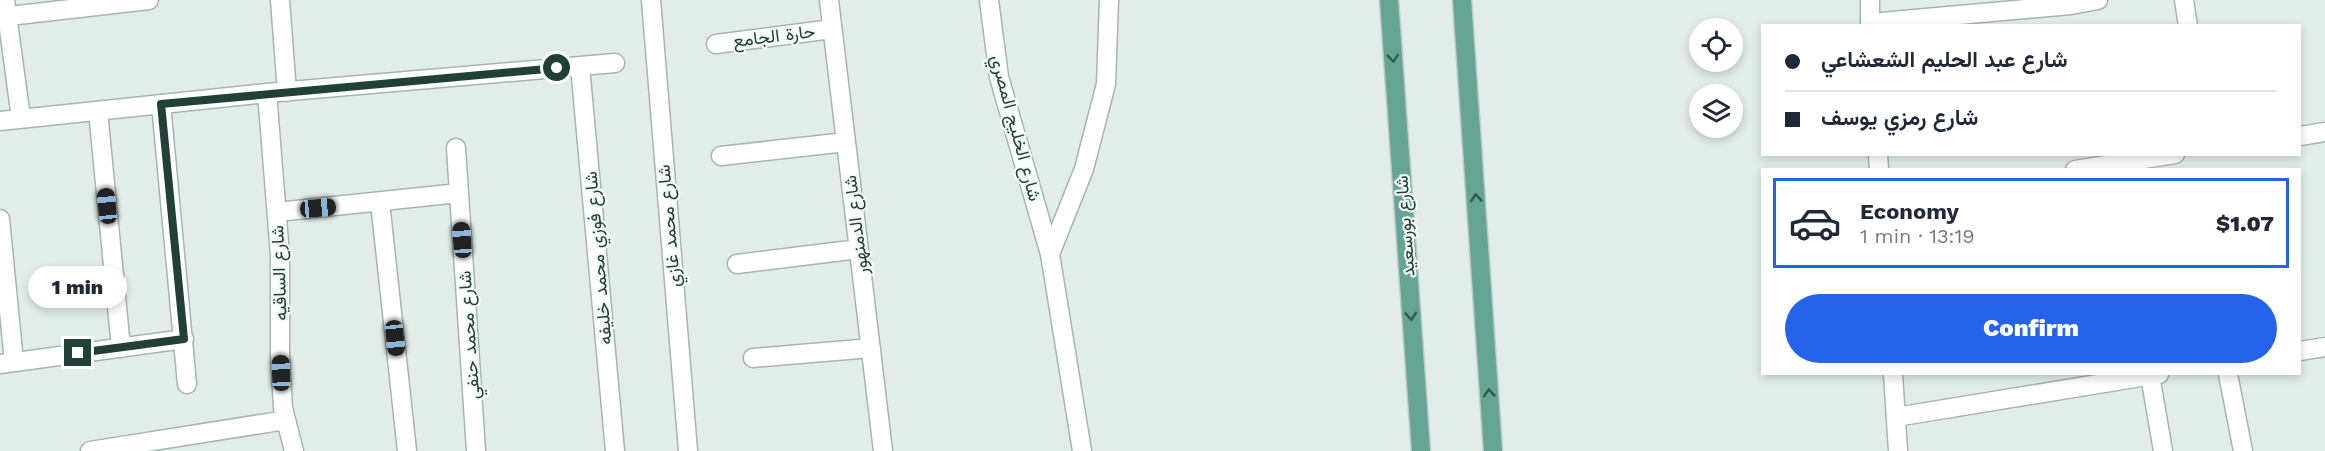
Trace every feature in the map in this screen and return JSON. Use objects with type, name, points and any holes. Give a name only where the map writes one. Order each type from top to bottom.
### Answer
[{"type":"main road","name":"شارع بورسعيد","points":[[1389,0],[1421,451]]},
{"type":"main road","points":[[1462,0],[1493,451]]},
{"type":"street","points":[[21,118],[4,11],[149,0]]},
{"type":"street","points":[[280,0],[287,92]]},
{"type":"street","name":"شارع محمد غازي","points":[[651,0],[688,451]]},
{"type":"street","name":"شارع الدمنهور","points":[[829,0],[883,451]]},
{"type":"street","name":"شارع الخليج المصري","points":[[988,0],[999,76],[1050,254],[1082,451]]},
{"type":"street","name":"شارع الخليج المصري","points":[[1050,254],[1084,169],[1106,84],[1109,0]]},
{"type":"street","points":[[1870,0],[1870,24],[2098,0]]},
{"type":"street","points":[[2184,0],[2188,24]]},
{"type":"street","name":"حارة الجامع","points":[[716,44],[832,29]]},
{"type":"street","points":[[0,120],[267,93],[615,63]]},
{"type":"street","name":"شارع فوزي محمد خليفه","points":[[580,66],[615,451]]},
{"type":"street","name":"شارع الساقيه","points":[[267,93],[280,255],[283,408],[294,451]]},
{"type":"street","points":[[161,104],[187,384]]},
{"type":"street","points":[[98,111],[121,348]]},
{"type":"street","points":[[2301,136],[2325,132]]},
{"type":"street","points":[[722,156],[846,142]]},
{"type":"street","name":"شارع محمد حنفي","points":[[456,148],[476,451]]},
{"type":"street","points":[[2088,168],[2162,156]]},
{"type":"street","points":[[276,212],[459,193]]},
{"type":"street","points":[[380,202],[407,451]]},
{"type":"street","points":[[0,219],[7,363],[184,339]]},
{"type":"street","points":[[737,264],[859,249]]},
{"type":"street","points":[[2301,351],[2325,347]]},
{"type":"street","points":[[753,358],[871,348]]},
{"type":"street","points":[[1893,375],[1898,451]]},
{"type":"street","points":[[1896,417],[2149,375]]},
{"type":"street","points":[[2155,375],[2163,451]]},
{"type":"street","points":[[2228,375],[2243,451]]},
{"type":"street","points":[[90,451],[286,420]]},
{"type":"route","points":[[78,353],[184,339],[161,104],[557,68]]}]
